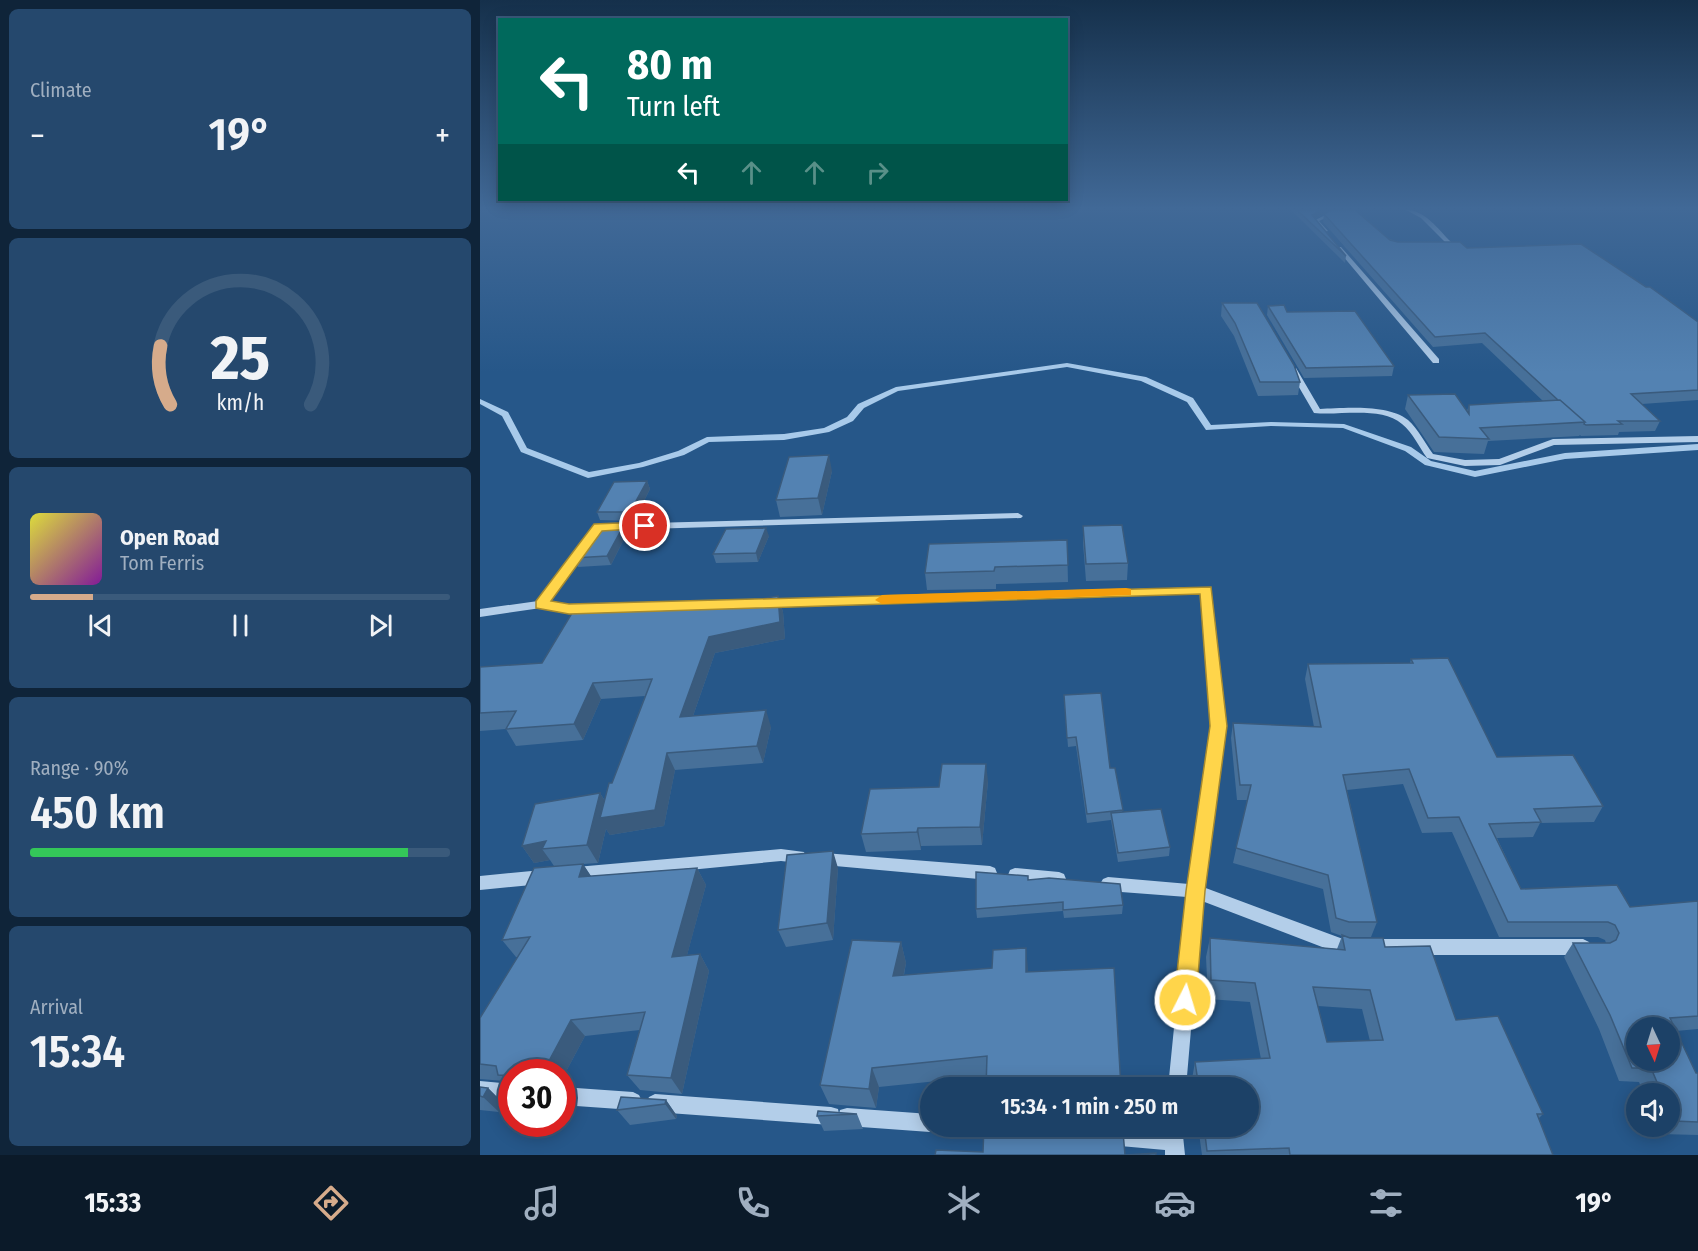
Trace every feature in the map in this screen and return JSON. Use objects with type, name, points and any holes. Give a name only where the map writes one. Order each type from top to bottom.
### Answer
[{"type":"street","points":[[1353,264],[1436,361]]},
{"type":"street","points":[[1287,360],[1317,411],[1370,413],[1403,420],[1430,456],[1465,463],[1500,462],[1553,442],[1698,439]]},
{"type":"street","points":[[541,604],[595,531],[1018,516]]},
{"type":"street","points":[[758,603],[1206,590],[1218,726],[1195,891],[1178,1077]]},
{"type":"street","points":[[480,613],[541,604],[569,609],[711,605]]},
{"type":"street","points":[[480,883],[781,855],[1195,891],[1344,947],[1598,947]]},
{"type":"street","points":[[480,1090],[498,1092]]},
{"type":"street","points":[[576,1097],[920,1122]]},
{"type":"street","points":[[1118,1137],[1173,1141]]},
{"type":"building","points":[[1369,264],[1611,264],[1646,287],[1650,287],[1698,322],[1698,390],[1631,394],[1660,421],[1618,421],[1622,424],[1586,425],[1485,333],[1435,337]]},
{"type":"building","points":[[1222,303],[1257,303],[1294,365],[1300,382],[1260,382],[1235,323]]},
{"type":"building","points":[[1284,305],[1287,312],[1355,311],[1394,366],[1306,368],[1268,306]]},
{"type":"building","points":[[1455,394],[1469,414],[1469,405],[1560,400],[1585,422],[1480,428],[1489,439],[1439,437],[1408,395]]},
{"type":"building","points":[[829,455],[818,498],[776,500],[789,457]]},
{"type":"building","points":[[647,481],[630,512],[597,512],[614,482]]},
{"type":"building","points":[[625,523],[607,556],[574,558],[599,524]]},
{"type":"building","points":[[1122,525],[1128,563],[1086,564],[1083,526]]},
{"type":"building","points":[[766,528],[756,553],[713,554],[726,529]]},
{"type":"building","points":[[1067,540],[1068,565],[995,567],[994,571],[925,573],[929,544]]},
{"type":"building","points":[[778,596],[780,622],[709,637],[680,717],[766,710],[757,746],[667,753],[655,810],[600,818],[609,783],[612,783],[652,679],[593,683],[574,724],[506,729],[516,711],[480,713],[480,667],[542,663],[572,613],[667,610],[668,606],[749,601]]},
{"type":"building","points":[[1448,658],[1497,757],[1573,755],[1603,806],[1534,809],[1541,822],[1489,824],[1521,889],[1617,885],[1630,907],[1698,901],[1698,1016],[1626,1017],[1626,1054],[1610,1015],[1573,943],[1610,943],[1616,940],[1619,933],[1615,925],[1608,922],[1508,922],[1459,817],[1428,818],[1409,769],[1343,775],[1377,922],[1349,922],[1336,918],[1328,875],[1236,848],[1251,785],[1240,785],[1233,723],[1321,727],[1308,664],[1413,663],[1411,659]]},
{"type":"building","points":[[1101,693],[1110,768],[1115,768],[1123,810],[1087,814],[1076,737],[1067,738],[1064,695]]},
{"type":"building","points":[[942,764],[986,764],[980,827],[918,828],[917,832],[861,834],[870,789],[939,787]]},
{"type":"building","points":[[600,793],[587,845],[542,849],[546,841],[522,846],[535,804]]},
{"type":"building","points":[[1161,809],[1170,847],[1118,853],[1111,813]]},
{"type":"building","points":[[833,851],[827,923],[778,930],[787,855]]},
{"type":"building","points":[[583,864],[579,877],[697,868],[672,957],[700,954],[671,1078],[627,1075],[645,1012],[571,1020],[550,1059],[498,1059],[498,1075],[496,1066],[480,1064],[480,1018],[530,937],[502,940],[534,868]]},
{"type":"building","points":[[976,872],[1028,876],[1028,880],[1049,878],[1120,884],[1123,905],[1063,910],[1063,902],[976,909]]},
{"type":"building","points":[[1342,935],[1350,938],[1383,938],[1385,947],[1430,946],[1456,1020],[1498,1016],[1543,1114],[1537,1114],[1553,1155],[1290,1155],[1289,1148],[1207,1151],[1205,1137],[1259,1137],[1259,1077],[1197,1077],[1195,1062],[1270,1058],[1255,983],[1211,980],[1210,938],[1345,950]],"holes":[[[1313,987],[1370,990],[1383,1040],[1327,1042]]]},
{"type":"building","points":[[852,940],[901,942],[893,976],[992,968],[993,950],[1026,948],[1026,972],[1114,968],[1120,1077],[986,1077],[987,1056],[872,1068],[869,1089],[820,1085]]},
{"type":"building","points":[[1680,1039],[1698,1073],[1698,1122],[1680,1121],[1680,1083],[1657,1083],[1652,1071],[1680,1071]]},
{"type":"building","points":[[480,1087],[488,1088],[483,1097],[480,1096]]},
{"type":"building","points":[[621,1097],[666,1100],[665,1104],[617,1110]]},
{"type":"building","points":[[818,1111],[857,1114],[817,1116]]},
{"type":"building","points":[[984,1137],[1123,1137],[1125,1155],[935,1155],[936,1150],[983,1152]]},
{"type":"building","points":[[1156,1153],[1156,1155],[1125,1155]]},
{"type":"waterway","points":[[480,401],[505,414],[524,450],[588,475],[640,465],[681,453],[707,440],[784,437],[826,430],[850,419],[861,406],[896,389],[1067,365],[1143,379],[1190,400],[1209,428],[1271,424],[1344,426],[1408,449],[1428,463],[1475,474],[1565,456],[1698,447]]},
{"type":"slow traffic","points":[[882,600],[1126,592]]},
{"type":"route","points":[[645,526],[598,527],[541,604],[569,609],[1206,590],[1218,726],[1195,891],[1185,1000]]}]
